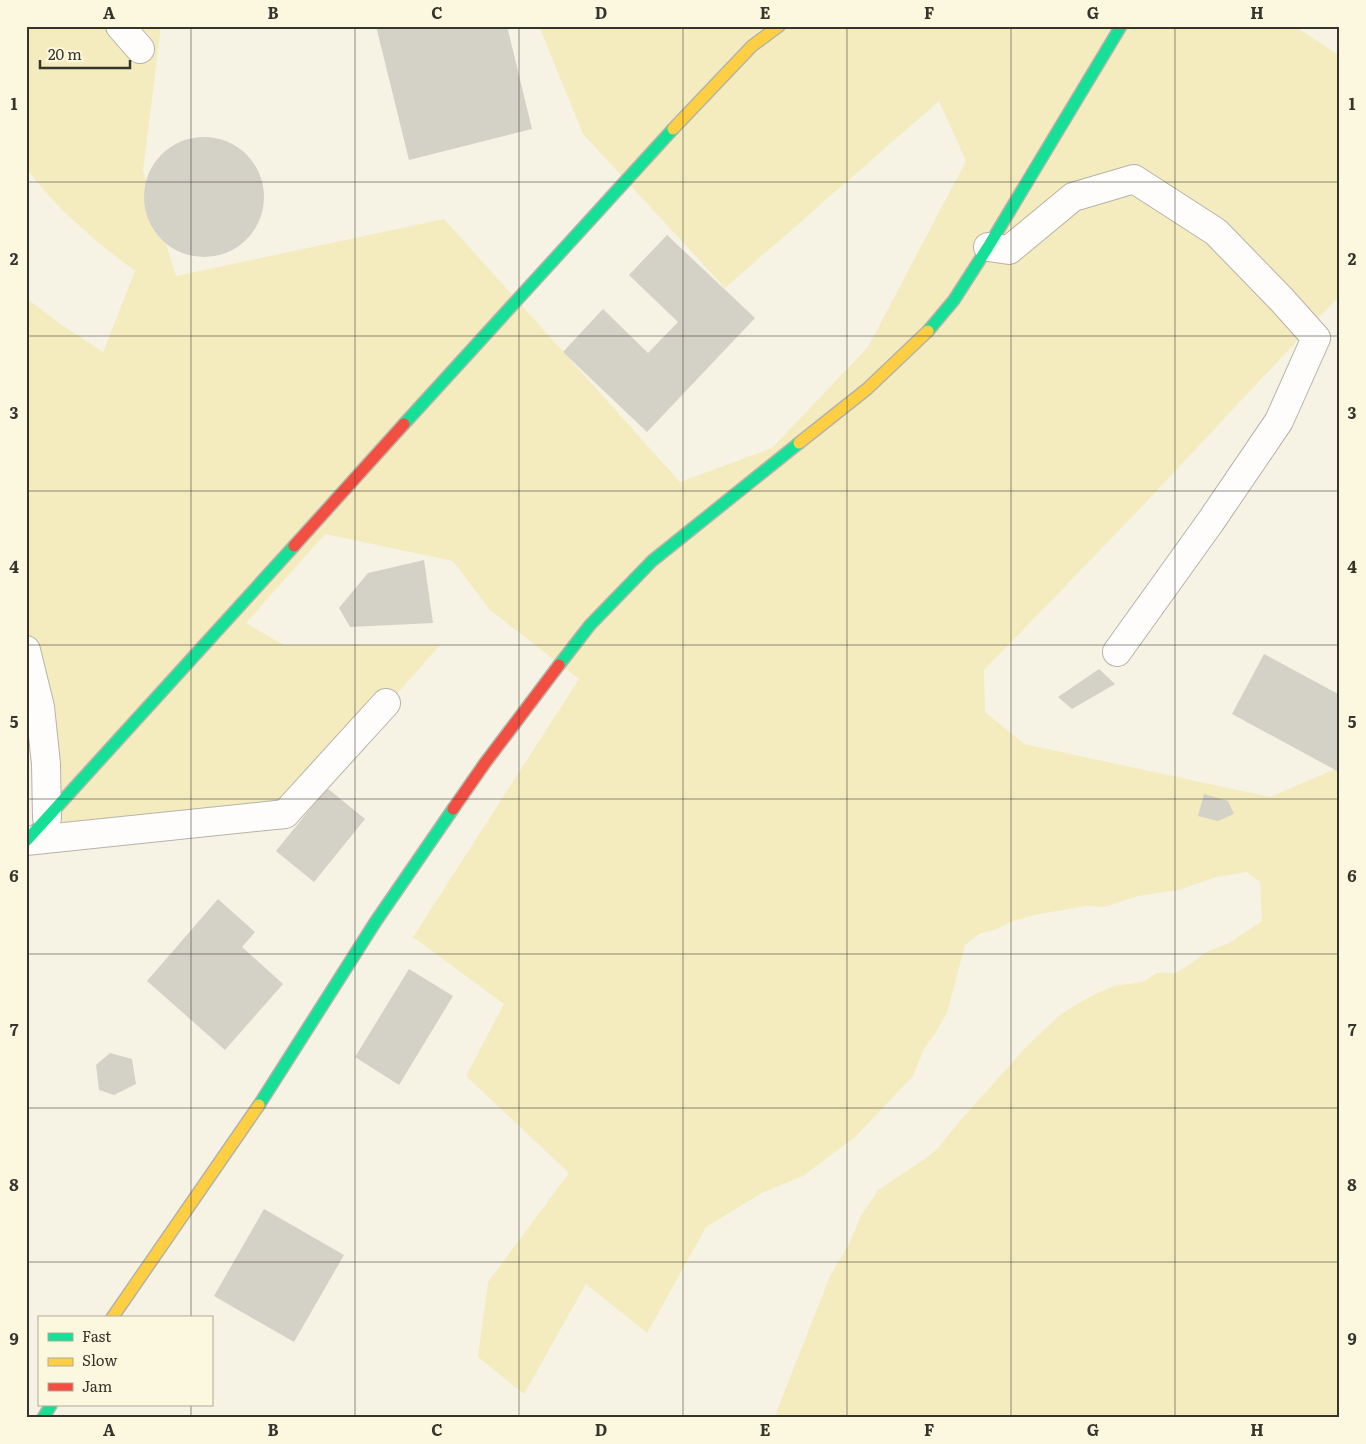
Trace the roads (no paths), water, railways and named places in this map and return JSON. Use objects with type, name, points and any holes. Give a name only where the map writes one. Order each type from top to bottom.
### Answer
[{"type":"street","points":[[120,26],[140,49]]},
{"type":"street","points":[[26,841],[652,152],[752,46],[779,26]]},
{"type":"street","points":[[113,1316],[260,1103],[381,913],[485,763],[590,625],[652,561],[866,389],[931,328],[954,300],[988,247],[1121,26]]},
{"type":"street","points":[[988,247],[1009,250],[1073,197],[1134,180],[1216,232],[1316,338],[1278,421],[1211,521],[1117,652]]},
{"type":"street","points":[[26,650],[40,707],[46,764],[47,818]]},
{"type":"street","points":[[26,841],[285,814],[386,703]]},
{"type":"street","points":[[43,1418],[50,1406]]}]
